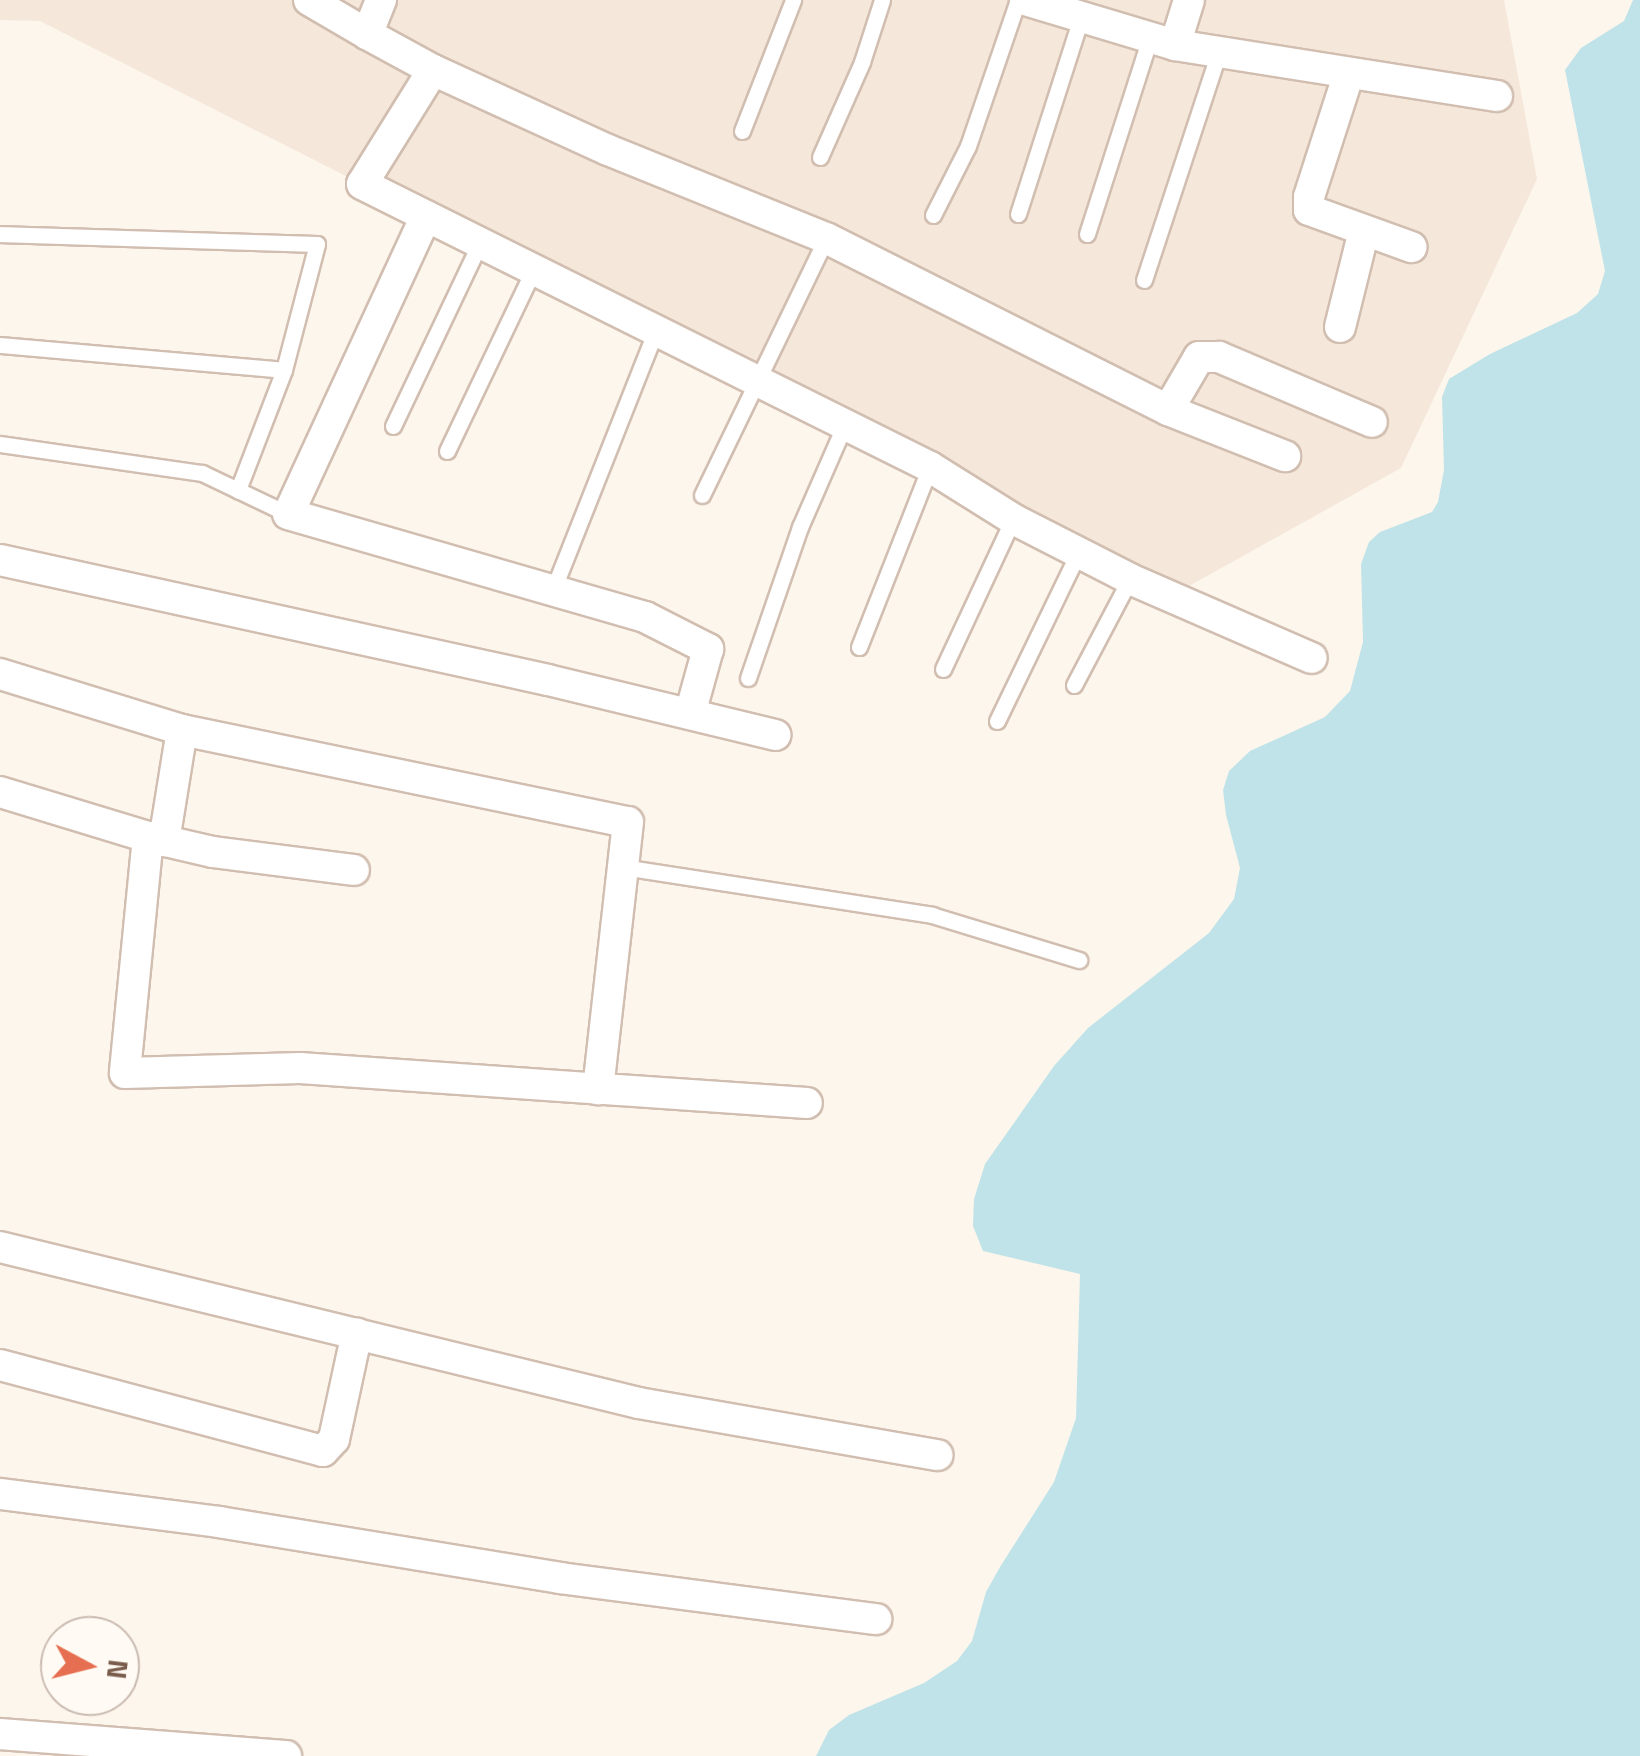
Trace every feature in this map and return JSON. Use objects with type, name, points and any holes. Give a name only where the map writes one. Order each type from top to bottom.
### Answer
[{"type":"street","points":[[310,0],[433,70],[608,150],[826,238],[1168,410],[1285,456]]},
{"type":"street","points":[[367,34],[381,0]]},
{"type":"street","points":[[1162,41],[1189,0]]},
{"type":"street","points":[[1031,1],[1097,13],[1162,41],[1348,76],[1497,96]]},
{"type":"street","points":[[433,70],[362,184],[930,467],[1013,519],[1130,579],[1312,658]]},
{"type":"street","points":[[1348,76],[1308,204],[1313,214],[1411,247]]},
{"type":"street","points":[[426,216],[288,514],[645,616],[708,649],[690,714]]},
{"type":"street","points":[[1340,327],[1364,231]]},
{"type":"street","points":[[1168,410],[1192,365],[1206,357],[1219,358],[1372,422]]},
{"type":"street","points":[[0,560],[775,734]]},
{"type":"street","points":[[0,674],[182,730],[628,822],[598,1088]]},
{"type":"street","points":[[182,730],[156,839],[125,1073],[300,1068],[807,1103]]},
{"type":"street","points":[[0,792],[156,839],[354,870]]},
{"type":"street","points":[[0,1247],[639,1403],[937,1455]]},
{"type":"street","points":[[0,1364],[318,1451],[329,1448],[334,1439],[357,1333]]},
{"type":"street","points":[[0,1494],[219,1522],[560,1578],[876,1619]]},
{"type":"street","points":[[0,1734],[286,1756]]},
{"type":"lane","points":[[742,131],[793,0]]},
{"type":"lane","points":[[820,157],[862,62],[882,0]]},
{"type":"lane","points":[[933,215],[968,146],[1031,1]]},
{"type":"lane","points":[[1018,214],[1097,13]]},
{"type":"lane","points":[[1087,234],[1162,41]]},
{"type":"lane","points":[[1144,280],[1219,52]]},
{"type":"lane","points":[[0,234],[317,244],[284,370],[238,490]]},
{"type":"lane","points":[[702,494],[826,238]]},
{"type":"lane","points":[[393,426],[480,243]]},
{"type":"lane","points":[[447,451],[534,269]]},
{"type":"lane","points":[[553,590],[656,330]]},
{"type":"lane","points":[[0,345],[284,370]]},
{"type":"lane","points":[[748,678],[800,526],[845,424]]},
{"type":"lane","points":[[0,444],[202,473],[288,514]]},
{"type":"lane","points":[[859,648],[930,467]]},
{"type":"lane","points":[[943,669],[1013,519]]},
{"type":"lane","points":[[997,721],[1079,551]]},
{"type":"lane","points":[[1074,685],[1130,579]]},
{"type":"lane","points":[[622,868],[932,914],[1079,960]]},
{"type":"shaded area","points":[[0,0],[1504,0],[1537,179],[1401,468],[1173,595],[40,21],[0,20]]},
{"type":"water","points":[[1633,0],[1640,0],[1640,1756],[816,1756],[829,1730],[849,1715],[924,1683],[957,1661],[972,1641],[986,1592],[1054,1482],[1076,1418],[1080,1274],[983,1251],[973,1226],[974,1199],[985,1164],[1054,1066],[1088,1028],[1209,933],[1234,899],[1240,868],[1223,790],[1229,771],[1250,751],[1325,717],[1350,691],[1363,642],[1361,564],[1369,542],[1380,532],[1432,512],[1438,502],[1444,470],[1442,397],[1449,379],[1490,354],[1577,313],[1598,294],[1605,271],[1565,70],[1581,48],[1624,21]]}]
